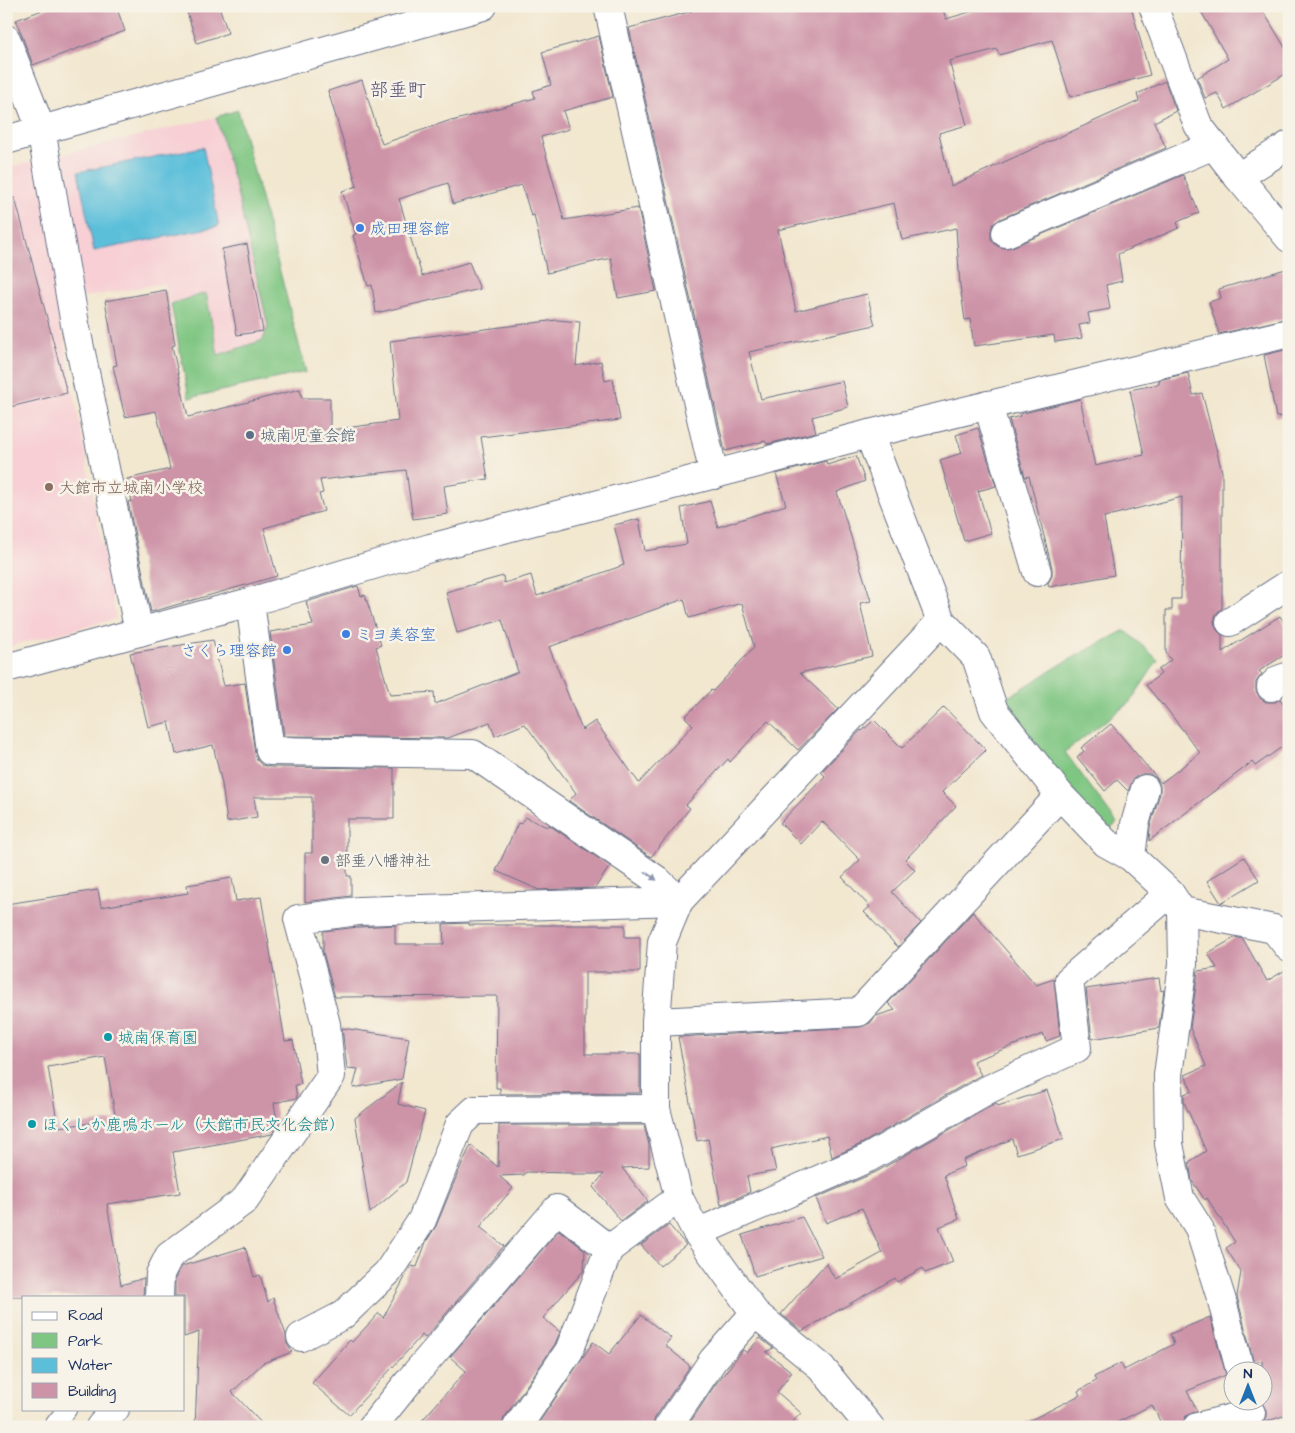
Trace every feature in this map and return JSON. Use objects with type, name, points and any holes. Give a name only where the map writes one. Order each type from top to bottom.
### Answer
[{"type":"street","points":[[6,140],[483,6]]},
{"type":"street","points":[[608,6],[714,475]]},
{"type":"street","points":[[1153,6],[1198,125],[1289,238]]},
{"type":"street","points":[[6,39],[41,129],[75,324],[139,632]]},
{"type":"street","points":[[1006,233],[1214,145]]},
{"type":"street","points":[[1238,177],[1289,145]]},
{"type":"street","points":[[6,668],[250,602],[430,548],[869,434],[1289,332]]},
{"type":"street","points":[[988,405],[1037,572]]},
{"type":"street","points":[[869,434],[941,621],[976,656],[994,711],[1060,795],[1106,842],[1132,857],[1176,902],[1274,929],[1289,948]]},
{"type":"street","points":[[1230,622],[1289,584]]},
{"type":"street","points":[[250,602],[270,751],[473,754],[657,880],[679,901]]},
{"type":"street","points":[[870,1427],[821,1367],[755,1313],[697,1233],[679,1198],[656,1109],[656,1022],[662,942],[679,901],[941,621]]},
{"type":"street","points":[[1132,857],[1135,824],[1145,790]]},
{"type":"street","points":[[656,1022],[859,1012],[1060,795]]},
{"type":"street","points":[[159,1296],[160,1274],[169,1256],[245,1200],[331,1076],[326,1024],[298,919],[358,911],[679,901]]},
{"type":"street","points":[[697,1233],[868,1158],[989,1088],[1077,1048],[1069,980],[1176,902]]},
{"type":"street","points":[[1176,902],[1183,964],[1168,1075],[1169,1144],[1180,1198],[1199,1228],[1222,1301],[1237,1360]]},
{"type":"street","points":[[301,1337],[343,1315],[388,1272],[422,1220],[460,1124],[474,1110],[656,1109]]},
{"type":"street","points":[[517,1427],[569,1351],[609,1249],[679,1198]]},
{"type":"street","points":[[372,1427],[557,1209],[609,1249]]},
{"type":"street","points":[[668,1427],[713,1360],[755,1313]]},
{"type":"street","points":[[100,1427],[114,1410]]},
{"type":"street","points":[[1197,1427],[1252,1413]]},
{"type":"lane","points":[[53,1427],[66,1410]]},
{"type":"shaded area","name":"大館市立城南小学校","points":[[216,117],[236,188],[268,326],[264,340],[218,355],[206,293],[171,304],[165,283],[57,302],[116,619],[6,647],[6,168]]},
{"type":"green space","points":[[238,110],[306,372],[189,398],[171,304],[206,293],[218,355],[263,340],[268,326],[236,188],[216,117]]},
{"type":"green space","points":[[1125,630],[1158,660],[1130,702],[1065,752],[1117,823],[1106,833],[1000,702],[1065,662]]},
{"type":"water","points":[[203,147],[219,226],[94,251],[78,172]]},
{"type":"building","points":[[53,6],[116,6],[125,31],[33,65],[16,20]]},
{"type":"building","points":[[185,6],[219,6],[228,33],[197,43]]},
{"type":"building","points":[[691,6],[942,6],[946,19],[990,6],[1131,6],[1150,75],[1070,97],[1052,40],[999,55],[997,49],[949,61],[967,125],[939,133],[951,186],[1139,101],[1137,94],[1165,81],[1176,111],[1154,122],[1166,148],[1000,219],[993,224],[991,239],[997,246],[1012,247],[1183,175],[1199,213],[1177,222],[1179,228],[1118,254],[1122,281],[1106,285],[1110,309],[1088,313],[1090,323],[1079,325],[1082,338],[1055,342],[1054,335],[974,346],[970,319],[965,320],[960,285],[956,228],[902,240],[894,203],[778,230],[796,311],[867,294],[875,325],[749,352],[761,399],[842,381],[848,407],[812,417],[816,432],[767,444],[765,441],[725,451],[629,28],[692,11]]},
{"type":"building","points":[[1198,6],[1260,6],[1289,54],[1289,72],[1226,109],[1217,93],[1205,98],[1197,78],[1228,59]]},
{"type":"building","points":[[599,36],[613,97],[563,111],[569,129],[541,137],[564,220],[638,208],[656,291],[618,298],[611,258],[547,273],[534,215],[531,216],[522,185],[453,204],[448,183],[399,199],[422,276],[469,262],[480,289],[376,313],[372,285],[368,286],[353,235],[356,234],[342,191],[357,186],[328,91],[362,80],[382,144],[451,120],[535,98],[533,91],[551,85],[542,52]]},
{"type":"building","points":[[15,198],[67,393],[6,408],[6,199]]},
{"type":"building","points":[[247,244],[263,331],[237,335],[222,249]]},
{"type":"building","points":[[1289,268],[1289,318],[1219,334],[1209,302],[1221,298],[1219,289]]},
{"type":"building","points":[[166,290],[175,345],[172,346],[188,417],[300,389],[302,398],[330,398],[330,430],[398,421],[390,341],[557,320],[580,322],[576,366],[601,361],[605,381],[613,379],[620,420],[481,437],[488,479],[444,486],[448,514],[413,519],[406,470],[320,480],[323,493],[319,494],[324,511],[264,528],[277,576],[151,612],[128,502],[132,501],[127,479],[170,469],[156,411],[125,417],[113,366],[117,365],[105,301]]},
{"type":"building","points":[[1289,349],[1289,416],[1276,417],[1264,355]]},
{"type":"building","points":[[1188,373],[1193,395],[1202,393],[1222,472],[1222,608],[1216,614],[1214,622],[1217,630],[1222,635],[1222,652],[1280,616],[1289,630],[1289,652],[1259,671],[1262,674],[1256,682],[1256,691],[1260,698],[1266,702],[1275,702],[1280,699],[1289,711],[1289,742],[1255,766],[1252,762],[1149,841],[1150,827],[1160,793],[1157,779],[1150,774],[1142,774],[1134,778],[1128,791],[1117,780],[1105,791],[1077,757],[1084,751],[1081,748],[1111,724],[1161,783],[1200,753],[1146,685],[1161,674],[1158,670],[1171,660],[1166,653],[1166,610],[1172,610],[1172,599],[1181,599],[1182,497],[1104,517],[1114,575],[1049,587],[1048,583],[1052,576],[1052,568],[1029,476],[1025,477],[1009,419],[1020,416],[1020,414],[1080,399],[1095,466],[1144,455],[1130,390],[1159,384],[1159,380]]},
{"type":"building","points":[[978,428],[996,486],[978,491],[991,533],[964,541],[940,460],[962,453],[956,435]]},
{"type":"building","points":[[856,456],[865,481],[837,492],[871,601],[860,603],[872,656],[800,673],[838,709],[798,750],[768,721],[730,762],[728,759],[686,805],[690,808],[651,857],[569,801],[576,793],[525,724],[495,736],[490,722],[448,738],[284,736],[270,632],[313,625],[306,602],[358,586],[361,596],[365,595],[381,645],[376,647],[390,695],[434,692],[435,704],[518,672],[502,620],[457,633],[446,592],[503,576],[504,583],[531,575],[537,596],[624,565],[614,525],[639,519],[645,551],[687,544],[681,508],[710,501],[718,527],[786,505],[776,474],[826,461],[827,465]],"holes":[[[684,599],[689,618],[742,603],[754,647],[713,691],[711,690],[685,717],[693,725],[639,783],[595,721],[582,730],[549,647]]]},
{"type":"building","points":[[213,640],[224,686],[245,683],[255,753],[257,760],[262,765],[270,767],[394,768],[394,819],[347,819],[347,876],[351,876],[351,896],[305,902],[305,853],[312,853],[312,797],[254,797],[257,817],[227,822],[222,784],[213,745],[176,754],[169,722],[148,727],[130,653]]},
{"type":"building","points":[[944,707],[986,750],[942,792],[956,806],[905,860],[915,870],[892,892],[921,923],[898,947],[864,912],[870,907],[842,877],[860,860],[822,821],[801,844],[780,823],[825,776],[821,772],[861,730],[874,720],[902,748]]},
{"type":"building","points":[[525,817],[547,827],[549,825],[610,866],[595,888],[539,890],[496,871],[518,823],[521,824]]},
{"type":"building","points":[[1244,857],[1259,880],[1221,903],[1207,881]]},
{"type":"building","points":[[232,878],[236,901],[261,897],[285,1041],[293,1040],[301,1084],[295,1085],[297,1098],[274,1103],[278,1125],[272,1134],[173,1152],[180,1193],[107,1204],[121,1285],[144,1278],[143,1296],[6,1297],[6,904],[98,890],[101,907],[188,893],[187,885]],"holes":[[[105,1057],[116,1120],[58,1127],[48,1067]]]},
{"type":"building","points":[[973,912],[1036,985],[1054,979],[1060,1036],[1046,1041],[1043,1034],[973,1061],[981,1075],[861,1144],[832,1157],[827,1136],[771,1149],[776,1171],[747,1176],[750,1192],[721,1205],[708,1139],[697,1141],[678,1037],[860,1027],[870,1023],[876,1016],[895,1010],[888,1003]]},
{"type":"building","points":[[469,923],[469,925],[625,925],[625,937],[640,937],[640,972],[585,972],[585,1054],[640,1054],[640,1093],[500,1094],[500,1088],[496,1088],[497,996],[335,997],[323,952],[323,931],[395,925],[395,944],[444,944],[443,924]]},
{"type":"building","points":[[1236,937],[1243,939],[1267,981],[1289,968],[1289,1414],[1262,1423],[1266,1417],[1266,1410],[1272,1410],[1272,1360],[1253,1360],[1237,1296],[1241,1272],[1226,1248],[1235,1242],[1207,1198],[1205,1200],[1192,1181],[1189,1162],[1206,1151],[1184,1102],[1184,1094],[1192,1091],[1185,1075],[1206,1066],[1190,1028],[1198,971],[1217,968],[1208,953]]},
{"type":"building","points":[[1159,978],[1161,991],[1164,990],[1159,1028],[1092,1039],[1086,989]]},
{"type":"building","points":[[342,1028],[409,1038],[402,1079],[353,1088],[358,1069],[347,1068]]},
{"type":"building","points":[[402,1082],[398,1104],[425,1111],[406,1182],[370,1213],[355,1118]]},
{"type":"building","points":[[1047,1090],[1064,1139],[1017,1154],[1012,1139],[963,1160],[965,1166],[944,1175],[959,1219],[939,1227],[953,1262],[925,1273],[923,1268],[897,1282],[895,1278],[802,1331],[781,1314],[826,1263],[835,1279],[882,1253],[862,1208],[826,1223],[816,1198],[876,1172],[996,1103],[998,1106]]},
{"type":"building","points":[[499,1125],[644,1125],[649,1145],[649,1167],[622,1168],[648,1201],[621,1221],[593,1187],[604,1174],[526,1172],[524,1175],[499,1176],[513,1188],[480,1227],[504,1246],[425,1338],[422,1335],[349,1415],[312,1383],[350,1340],[352,1342],[379,1313],[383,1318],[411,1266],[417,1267],[426,1242],[436,1226],[471,1145],[498,1167]]},
{"type":"building","points":[[802,1217],[822,1256],[755,1276],[742,1235]]},
{"type":"building","points":[[669,1225],[686,1245],[660,1266],[641,1245]]},
{"type":"building","points":[[559,1230],[585,1250],[584,1270],[543,1318],[560,1332],[555,1344],[504,1418],[502,1427],[416,1427],[466,1371],[450,1357]]},
{"type":"building","points":[[245,1247],[254,1277],[260,1275],[268,1302],[273,1298],[286,1335],[287,1344],[292,1352],[263,1363],[232,1392],[265,1427],[195,1427],[199,1332],[185,1337],[185,1296],[175,1296],[175,1278],[182,1266]]},
{"type":"building","points":[[641,1315],[671,1338],[665,1345],[690,1366],[655,1418],[652,1427],[536,1427],[593,1342],[609,1354]]},
{"type":"building","points":[[1210,1317],[1222,1360],[1222,1377],[1187,1391],[1197,1411],[1186,1416],[1182,1427],[1163,1427],[1152,1405],[1108,1427],[1017,1427],[1080,1395],[1078,1391],[1096,1381],[1094,1377],[1121,1363],[1124,1370],[1174,1344],[1170,1334]]},
{"type":"building","points":[[760,1338],[773,1348],[766,1352],[792,1372],[777,1392],[801,1413],[788,1427],[687,1427],[715,1385],[743,1350],[747,1353]]},
{"type":"place","name":"成田理容館","points":[[360,228]]},
{"type":"place","name":"城南児童会館","points":[[250,435]]},
{"type":"place","name":"大館市立城南小学校","points":[[49,487]]},
{"type":"place","name":"ミヨ美容室","points":[[346,634]]},
{"type":"place","name":"さくら理容館","points":[[287,650]]},
{"type":"place","name":"部垂八幡神社","points":[[325,860]]},
{"type":"place","name":"城南保育園","points":[[108,1037]]},
{"type":"place","name":"ほくしか鹿鳴ホール（大館市民文化会館）","points":[[32,1124]]},
{"type":"district","name":"部垂町","points":[[398,89]]}]
